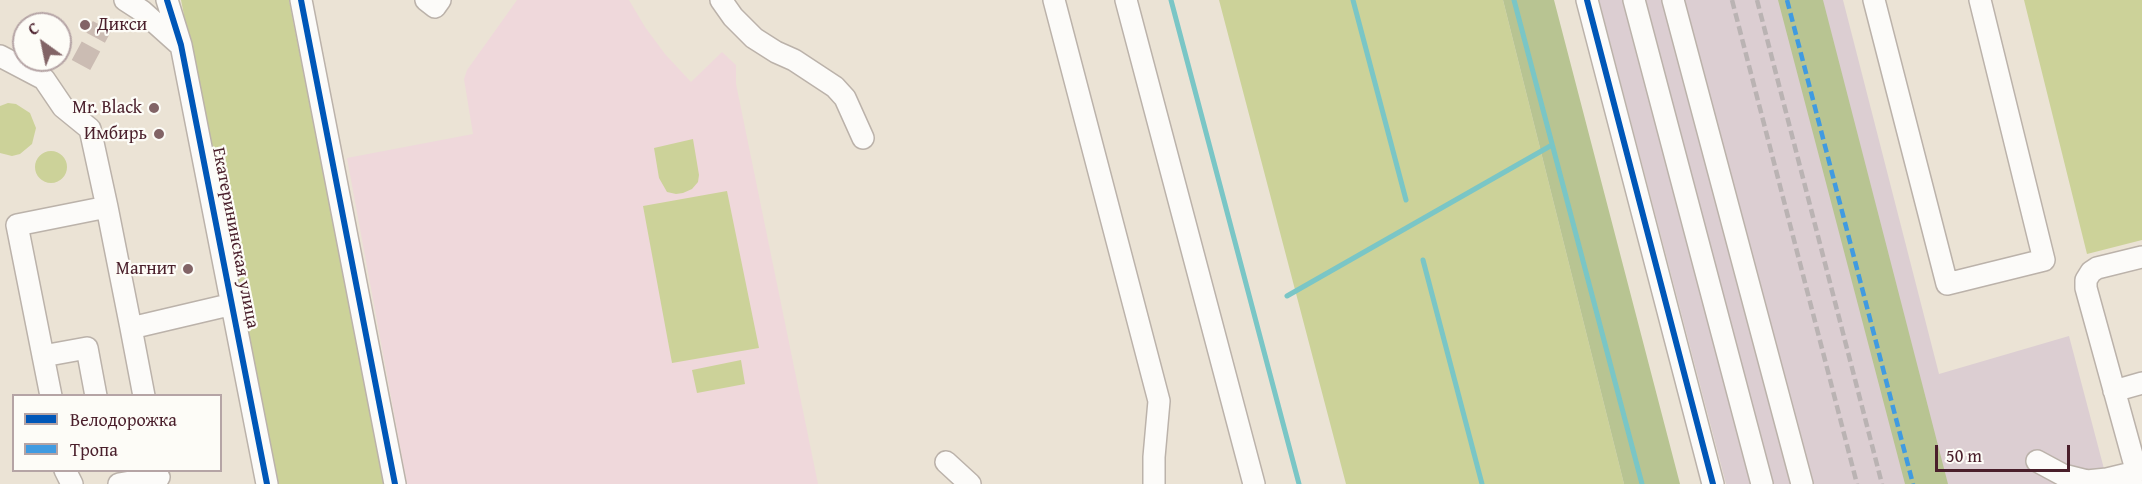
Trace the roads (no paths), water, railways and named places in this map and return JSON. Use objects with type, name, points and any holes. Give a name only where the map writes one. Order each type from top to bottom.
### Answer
[{"type":"street","points":[[125,0],[142,11],[181,45]]},
{"type":"street","name":"Екатерининская улица","points":[[167,0],[181,45],[267,484]]},
{"type":"street","points":[[301,0],[395,484]]},
{"type":"street","points":[[426,0],[435,7],[440,0]]},
{"type":"street","points":[[721,0],[733,17],[754,38],[794,60],[835,87],[845,98],[863,138]]},
{"type":"street","points":[[1054,0],[1159,401],[1154,484]]},
{"type":"street","points":[[1126,0],[1254,484]]},
{"type":"street","points":[[1587,0],[1713,484]]},
{"type":"street","points":[[1634,0],[1762,484]]},
{"type":"street","points":[[1673,0],[1802,484]]},
{"type":"street","points":[[1874,0],[1947,284],[2044,260],[1980,0]]},
{"type":"street","points":[[0,56],[44,79],[63,107],[90,129],[144,394]]},
{"type":"street","points":[[51,394],[43,356],[8,226],[107,207]]},
{"type":"street","points":[[2037,461],[2063,475],[2087,481],[2138,478],[2086,288],[2086,280],[2097,268],[2142,257]]},
{"type":"street","points":[[131,328],[233,304]]},
{"type":"street","points":[[43,356],[87,348],[96,394]]},
{"type":"street","points":[[2114,391],[2142,383]]},
{"type":"street","points":[[946,462],[970,484]]},
{"type":"street","points":[[119,484],[159,477]]},
{"type":"waterway","points":[[1171,0],[1299,484]]},
{"type":"waterway","points":[[1353,0],[1406,200]]},
{"type":"waterway","points":[[1514,0],[1642,484]]},
{"type":"waterway","points":[[1287,296],[1552,145]]},
{"type":"waterway","points":[[1423,260],[1482,484]]},
{"type":"tunnel","points":[[81,65],[102,26]]},
{"type":"railway","points":[[1732,0],[1857,484]]},
{"type":"railway","points":[[1757,0],[1882,484]]},
{"type":"place","name":"Дикси","points":[[85,25]]},
{"type":"place","name":"Mr. Black","points":[[154,108]]},
{"type":"place","name":"Имбирь","points":[[159,134]]},
{"type":"place","name":"Магнит","points":[[188,269]]}]
